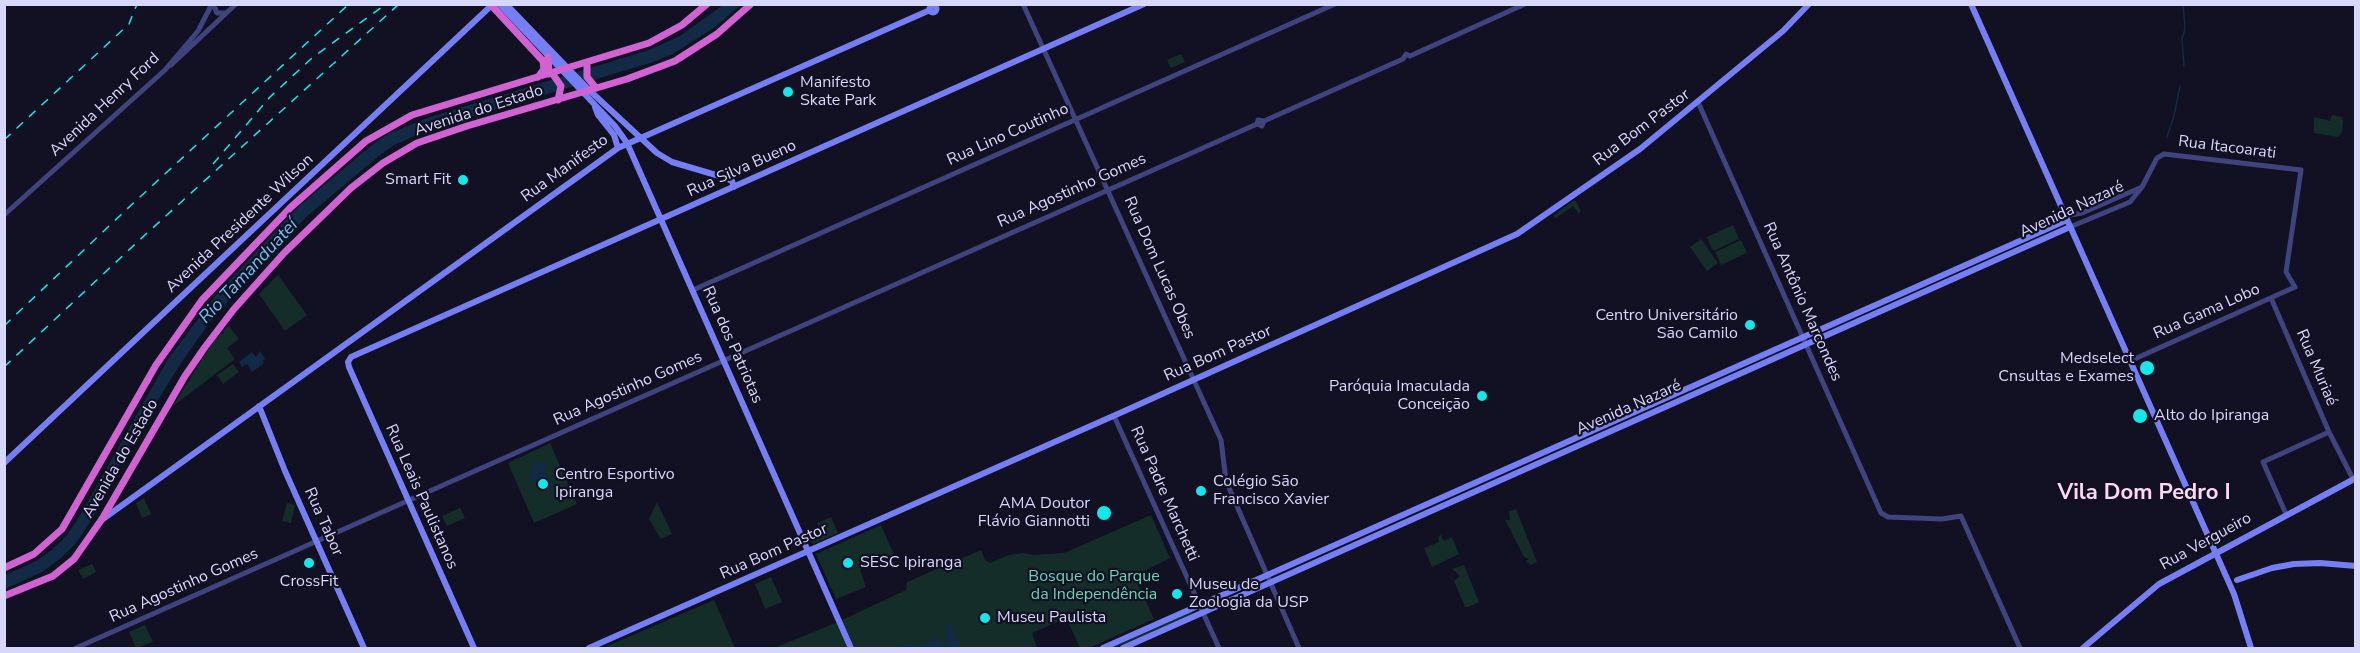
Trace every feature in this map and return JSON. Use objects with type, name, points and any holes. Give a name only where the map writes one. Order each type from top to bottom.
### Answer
[{"type":"highway","name":"Avenida do Estado","points":[[4,568],[34,554],[62,529],[156,365],[181,327],[229,270],[312,187],[366,141],[400,121],[649,43],[682,25],[704,7],[713,4]]},
{"type":"highway","name":"Avenida do Estado","points":[[4,596],[63,570],[74,559],[102,519],[185,376],[218,330],[284,253],[351,188],[383,163],[417,143],[654,70],[689,54],[752,4]]},
{"type":"highway","points":[[495,5],[543,61],[544,69],[537,77]]},
{"type":"highway","points":[[550,55],[550,73],[561,86],[558,100]]},
{"type":"highway","points":[[587,63],[589,90]]},
{"type":"main road","points":[[506,4],[550,55]]},
{"type":"main road","name":"Rua Silva Bueno","points":[[351,357],[724,192],[733,184],[1144,4]]},
{"type":"main road","name":"Rua Bom Pastor","points":[[589,648],[1114,416],[1517,234],[1640,149],[1783,31],[1809,4]]},
{"type":"main road","points":[[1971,4],[2066,218],[2067,228],[2073,234],[2234,594],[2251,648]]},
{"type":"main road","points":[[495,5],[550,55]]},
{"type":"main road","name":"Avenida Presidente Wilson","points":[[4,463],[495,5]]},
{"type":"main road","name":"Rua Manifesto","points":[[259,409],[618,148],[936,7]]},
{"type":"main road","name":"Rua dos Patriotas","points":[[550,55],[668,160],[718,176],[733,184]]},
{"type":"main road","name":"Rua dos Patriotas","points":[[589,90],[594,105],[615,126],[627,143],[851,648]]},
{"type":"main road","points":[[594,105],[614,135],[618,148]]},
{"type":"main road","points":[[718,176],[726,185],[724,192]]},
{"type":"main road","name":"Avenida Nazaré","points":[[1103,648],[2066,218]]},
{"type":"main road","name":"Avenida Nazaré","points":[[1123,648],[2067,228]]},
{"type":"main road","name":"Rua Leais Paulistanos","points":[[351,357],[348,362],[349,367],[474,648]]},
{"type":"main road","points":[[102,519],[251,411],[259,409]]},
{"type":"main road","name":"Rua Tabor","points":[[259,409],[364,648]]},
{"type":"main road","name":"Rua Vergueiro","points":[[2083,648],[2154,587],[2215,552],[2354,479]]},
{"type":"main road","points":[[120,488],[120,495],[128,502]]},
{"type":"main road","points":[[2237,580],[2272,568],[2294,564],[2320,563],[2355,566]]},
{"type":"main road","points":[[2224,572],[2237,580]]},
{"type":"main road","points":[[2234,594],[2237,580]]},
{"type":"street","points":[[212,4],[217,13],[227,12]]},
{"type":"street","name":"Avenida Henry Ford","points":[[4,215],[165,70],[198,32],[212,4]]},
{"type":"street","points":[[165,70],[236,4]]},
{"type":"street","name":"Rua Dom Lucas Obes","points":[[1023,4],[1221,440],[1226,481],[1299,648]]},
{"type":"street","name":"Rua Lino Coutinho","points":[[693,290],[1335,4]]},
{"type":"street","name":"Rua Agostinho Gomes","points":[[76,648],[1257,124],[1258,120],[1264,121],[1403,59],[1408,61],[1410,56],[1525,4]]},
{"type":"street","name":"Rua Antônio Marcondes","points":[[1698,102],[1881,513],[1888,517],[1942,519],[1961,516],[2020,648]]},
{"type":"street","name":"Rua Itacoarati","points":[[2155,163],[2164,154],[2301,170],[2286,275],[2295,287]]},
{"type":"street","name":"Avenida Nazaré","points":[[2067,228],[2130,202],[2142,187],[2155,163]]},
{"type":"street","name":"Avenida Nazaré","points":[[2066,218],[2142,187]]},
{"type":"street","name":"Rua Gama Lobo","points":[[2130,361],[2295,287]]},
{"type":"street","name":"Rua Muriaé","points":[[2271,298],[2329,432],[2354,479]]},
{"type":"street","name":"Rua Padre Marchetti","points":[[1114,416],[1219,648]]},
{"type":"street","points":[[2286,514],[2263,462],[2329,432]]},
{"type":"green space","points":[[1181,54],[1185,62],[1171,68],[1167,60]]},
{"type":"green space","points":[[2332,115],[2341,117],[2343,121],[2342,132],[2338,137],[2314,133],[2314,117],[2330,121]]},
{"type":"green space","points":[[1576,201],[1581,211],[1579,214],[1573,206],[1555,219],[1554,215]]},
{"type":"green space","points":[[1733,225],[1739,239],[1713,251],[1707,237]]},
{"type":"green space","points":[[1701,239],[1718,263],[1707,271],[1690,247]]},
{"type":"green space","points":[[1741,240],[1747,253],[1721,265],[1715,252]]},
{"type":"green space","points":[[278,275],[307,315],[285,331],[259,294]]},
{"type":"green space","points":[[229,326],[239,339],[227,348],[235,359],[173,406],[216,337],[224,333],[223,330]]},
{"type":"green space","points":[[233,364],[239,372],[223,384],[217,375]]},
{"type":"green space","name":"Centro Esportivo Ipiranga","points":[[550,443],[577,504],[534,523],[508,463]]},
{"type":"green space","points":[[144,498],[151,514],[142,518],[136,503]]},
{"type":"green space","points":[[657,502],[672,534],[661,539],[649,519]]},
{"type":"green space","points":[[287,503],[295,505],[291,523],[282,521]]},
{"type":"green space","points":[[460,508],[465,518],[447,526],[442,516]]},
{"type":"green space","points":[[1516,509],[1537,562],[1531,565],[1526,561],[1529,559],[1524,557],[1505,520],[1510,520],[1509,511]]},
{"type":"green space","name":"Bosque do Parque da Independência","points":[[1151,515],[1170,558],[1138,574],[1135,578],[1154,619],[1089,648],[1080,648],[1066,618],[1032,633],[1037,648],[855,648],[842,620],[906,590],[907,582],[981,550],[985,560],[990,563],[1009,555],[1023,553],[1033,555],[1064,553]]},
{"type":"green space","points":[[831,517],[838,533],[813,544],[810,538],[821,533],[817,523]]},
{"type":"green space","name":"SESC Ipiranga","points":[[881,525],[894,555],[860,570],[866,587],[836,599],[816,554]]},
{"type":"green space","points":[[1441,535],[1444,541],[1452,537],[1459,554],[1432,567],[1424,548],[1439,542],[1438,537]]},
{"type":"green space","points":[[92,564],[96,572],[83,579],[78,570]]},
{"type":"green space","points":[[1464,565],[1479,602],[1468,607],[1465,607],[1454,581],[1460,576],[1452,569]]},
{"type":"green space","points":[[771,577],[782,602],[765,609],[755,584]]},
{"type":"green space","points":[[714,600],[735,648],[603,648]]},
{"type":"green space","points":[[1191,611],[1193,614],[1111,648]]},
{"type":"green space","points":[[838,622],[849,648],[774,648]]},
{"type":"green space","points":[[145,625],[153,642],[136,648],[129,632]]},
{"type":"water","name":"Rio Tamanduateí","points":[[723,5],[741,5],[715,27],[673,54],[431,129],[394,145],[380,155],[305,218],[211,320],[179,366],[125,454],[91,521],[76,543],[42,572],[5,589],[5,575],[36,561],[67,535],[168,359],[216,295],[296,209],[372,145],[388,134],[427,118],[649,50],[680,36]]},
{"type":"water","points":[[260,351],[265,359],[262,361],[264,363],[252,372],[247,364],[242,367],[239,362],[252,352],[256,357]]},
{"type":"water","points":[[539,461],[546,465],[545,476],[553,482],[552,488],[548,491],[537,488],[531,478],[532,466]]},
{"type":"water","points":[[951,623],[955,636],[963,648],[950,648],[947,643],[945,627]]},
{"type":"water","points":[[939,637],[944,648],[916,648]]},
{"type":"water","points":[[907,642],[916,648],[903,648]]},
{"type":"waterway","points":[[2183,4],[2184,66]]},
{"type":"waterway","points":[[2167,137],[2180,86]]},
{"type":"railway","points":[[4,140],[129,24],[137,4]]},
{"type":"railway","points":[[4,326],[349,4]]},
{"type":"railway","points":[[213,164],[270,97],[312,58],[386,4]]},
{"type":"railway","points":[[4,367],[146,234],[399,4]]},
{"type":"place","name":"Manifesto Skate Park","points":[[788,92]]},
{"type":"place","name":"Smart Fit","points":[[463,180]]},
{"type":"place","name":"Centro Universitário São Camilo","points":[[1750,325]]},
{"type":"place","name":"Medselect Cnsultas e Exames","points":[[2147,368]]},
{"type":"place","name":"Paróquia Imaculada Conceição","points":[[1482,396]]},
{"type":"place","name":"Alto do Ipiranga","points":[[2140,416]]},
{"type":"place","name":"Centro Esportivo Ipiranga","points":[[543,484]]},
{"type":"place","name":"Colégio São Francisco Xavier","points":[[1201,491]]},
{"type":"place","name":"AMA Doutor Flávio Giannotti","points":[[1104,513]]},
{"type":"place","name":"CrossFit","points":[[309,563]]},
{"type":"place","name":"SESC Ipiranga","points":[[848,563]]},
{"type":"place","name":"Museu de Zoologia da USP","points":[[1177,594]]},
{"type":"place","name":"Museu Paulista","points":[[985,618]]},
{"type":"district","name":"Vila Dom Pedro I","points":[[2144,494]]}]
